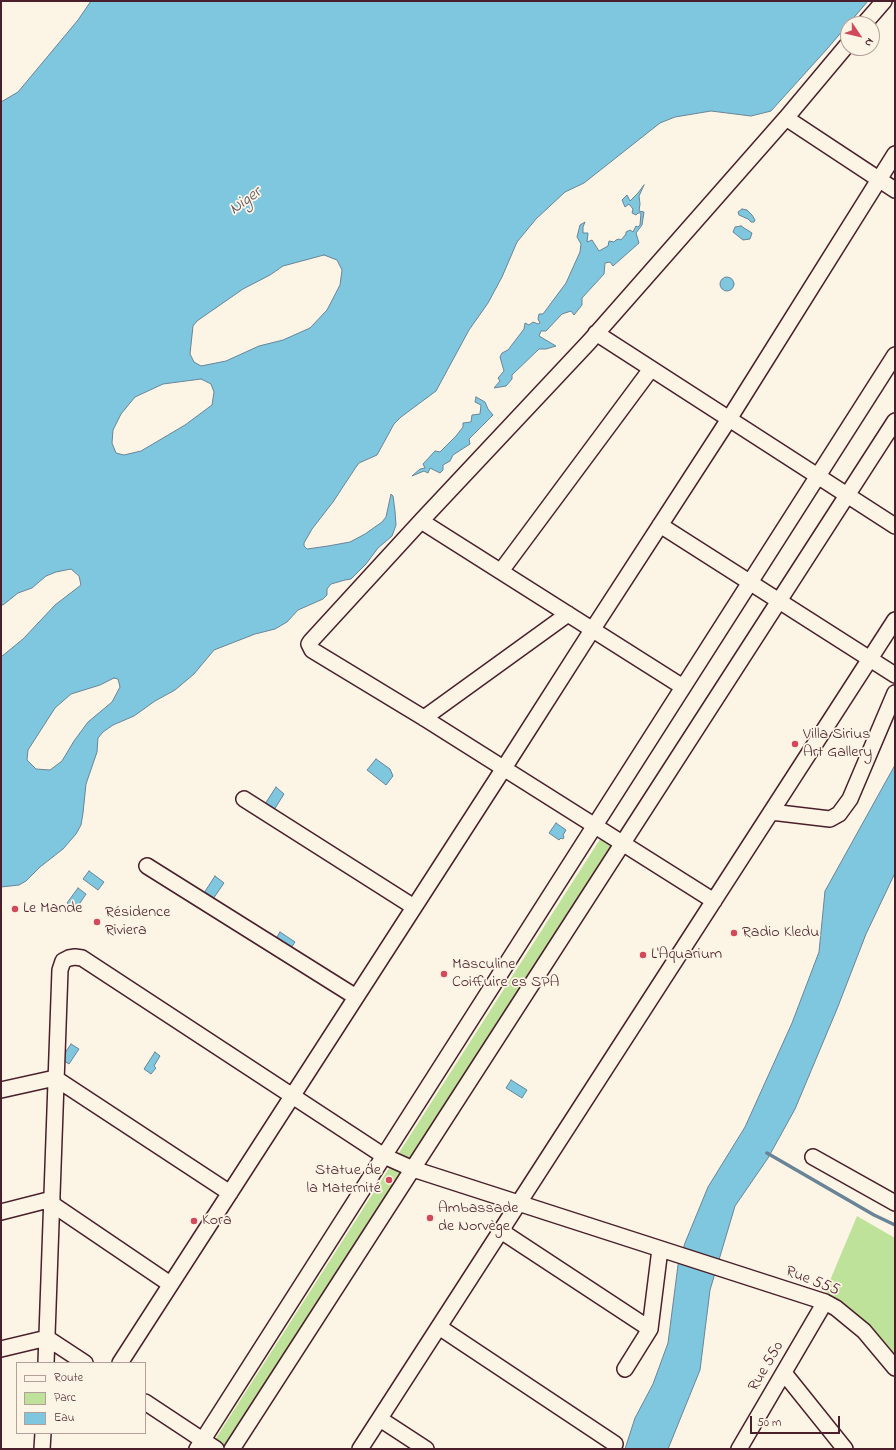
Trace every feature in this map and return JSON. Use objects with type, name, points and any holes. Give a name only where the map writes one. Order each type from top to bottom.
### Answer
[{"type":"street","points":[[871,16],[884,1]]},
{"type":"street","points":[[714,901],[424,718],[312,650],[309,644],[310,641],[596,333],[786,118],[840,54]]},
{"type":"street","points":[[786,118],[895,190]]},
{"type":"street","points":[[121,1362],[592,629],[729,419],[895,154]]},
{"type":"street","points":[[596,333],[895,526]]},
{"type":"street","points":[[200,1444],[895,355]]},
{"type":"street","points":[[501,571],[651,369]]},
{"type":"street","points":[[232,1449],[895,420]]},
{"type":"street","points":[[421,521],[683,687]]},
{"type":"street","points":[[660,525],[895,676]]},
{"type":"street","points":[[424,718],[568,614]]},
{"type":"street","points":[[360,1449],[895,620]]},
{"type":"street","points":[[771,812],[830,818],[839,814],[850,799],[895,693]]},
{"type":"street","points":[[244,799],[414,907]]},
{"type":"street","points":[[147,866],[356,997]]},
{"type":"street","name":"Rue 555","points":[[55,1078],[60,970],[63,961],[75,957],[82,958],[384,1156],[413,1169],[825,1302],[836,1308],[864,1331],[895,1368]]},
{"type":"street","points":[[1,1090],[55,1078],[230,1192]]},
{"type":"street","points":[[46,1362],[55,1078]]},
{"type":"street","points":[[813,1157],[895,1203]]},
{"type":"street","points":[[1,1212],[52,1202],[170,1284]]},
{"type":"street","points":[[501,1231],[650,1329]]},
{"type":"street","points":[[625,1369],[650,1329],[660,1249]]},
{"type":"street","name":"Rue 550","points":[[739,1449],[825,1302]]},
{"type":"street","points":[[439,1327],[615,1444]]},
{"type":"street","points":[[1,1348],[47,1338],[83,1362]]},
{"type":"street","points":[[784,1373],[845,1449]]},
{"type":"street","points":[[146,1403],[200,1444],[216,1449]]},
{"type":"street","points":[[380,1419],[426,1449]]},
{"type":"street","points":[[42,1449],[43,1434]]},
{"type":"green space","points":[[604,833],[618,841],[224,1449],[209,1449]]},
{"type":"green space","points":[[857,1216],[895,1238],[895,1356],[823,1297]]},
{"type":"water","name":"Niger","points":[[91,1],[868,1],[855,16],[840,16],[840,34],[771,111],[751,116],[711,111],[675,117],[660,123],[584,183],[565,192],[536,219],[517,242],[502,277],[488,303],[469,330],[436,391],[394,424],[377,455],[359,463],[333,502],[312,529],[304,543],[304,546],[307,549],[350,542],[365,534],[382,522],[386,517],[391,494],[393,496],[396,525],[392,536],[378,548],[366,564],[351,579],[331,584],[327,589],[327,595],[323,599],[298,610],[287,622],[275,629],[255,634],[214,650],[194,674],[175,690],[155,701],[134,716],[113,725],[103,732],[98,738],[97,752],[86,784],[81,825],[76,834],[63,849],[40,867],[26,881],[19,885],[1,887],[1,657],[23,639],[55,605],[81,585],[79,576],[71,569],[56,572],[46,576],[32,588],[18,593],[1,605],[1,102],[18,92],[78,20]],"holes":[[[324,255],[337,260],[342,270],[340,285],[327,310],[310,328],[283,340],[259,346],[226,361],[201,366],[194,362],[190,354],[193,326],[197,321],[243,289],[270,275],[283,266]],[[201,379],[211,384],[214,392],[212,405],[185,425],[141,451],[124,455],[116,453],[112,443],[113,430],[121,414],[135,397],[163,384]],[[114,678],[118,679],[120,687],[112,702],[88,722],[62,761],[50,770],[36,769],[27,760],[28,750],[55,708],[71,694],[100,685]]]},
{"type":"water","points":[[644,185],[639,196],[639,211],[644,212],[642,225],[636,233],[639,243],[613,266],[610,262],[605,263],[604,274],[582,298],[582,305],[574,315],[571,311],[562,314],[546,331],[541,331],[539,336],[556,346],[546,349],[539,349],[512,375],[512,379],[506,386],[494,388],[500,381],[498,378],[504,371],[500,357],[502,353],[508,350],[524,329],[525,323],[529,325],[533,322],[538,324],[540,323],[538,319],[539,314],[543,314],[566,283],[580,252],[581,244],[577,237],[580,225],[585,222],[583,233],[588,233],[587,242],[592,240],[599,251],[608,246],[609,241],[614,242],[619,239],[621,240],[626,232],[630,230],[633,232],[636,226],[638,227],[640,225],[641,213],[636,215],[632,213],[633,209],[629,204],[625,207],[622,200],[627,195],[630,201]]},
{"type":"water","points":[[742,209],[747,210],[752,215],[755,220],[754,222],[751,222],[739,215],[738,212]]},
{"type":"water","points":[[741,226],[752,233],[750,239],[743,240],[733,232],[735,227]]},
{"type":"water","points":[[724,277],[730,277],[734,281],[734,287],[730,291],[724,291],[720,287],[720,281]]},
{"type":"water","points":[[476,397],[485,402],[493,415],[469,439],[470,444],[453,455],[450,461],[443,465],[443,470],[440,473],[430,468],[428,473],[424,471],[412,476],[420,469],[425,468],[423,464],[435,451],[440,452],[456,436],[463,427],[463,423],[471,422],[472,415],[480,414],[481,405],[475,402]]},
{"type":"water","points":[[376,759],[390,769],[393,776],[386,785],[367,770]]},
{"type":"water","points":[[895,765],[895,873],[866,934],[837,1009],[795,1109],[768,1158],[735,1206],[710,1290],[700,1370],[668,1449],[625,1449],[635,1418],[653,1384],[668,1343],[678,1265],[685,1243],[708,1187],[745,1127],[792,1023],[819,952],[825,891]]},
{"type":"water","points":[[276,787],[284,794],[274,810],[265,804]]},
{"type":"water","points":[[556,823],[566,830],[563,835],[563,839],[561,838],[559,840],[549,833]]},
{"type":"water","points":[[89,871],[104,882],[98,890],[83,879]]},
{"type":"water","points":[[215,876],[224,883],[213,899],[204,893]]},
{"type":"water","points":[[78,888],[86,894],[76,909],[67,903]]},
{"type":"water","points":[[280,932],[295,942],[289,951],[274,942]]},
{"type":"water","points":[[71,1044],[79,1049],[69,1064],[61,1059]]},
{"type":"water","points":[[155,1052],[160,1056],[154,1066],[156,1068],[151,1074],[144,1069]]},
{"type":"water","points":[[511,1080],[527,1090],[522,1098],[506,1088]]},
{"type":"waterway","points":[[767,1153],[874,1215],[895,1225]]},
{"type":"place","name":"Villa Sirius Art Gallery","points":[[795,744]]},
{"type":"place","name":"Le Mande","points":[[15,909]]},
{"type":"place","name":"Résidence Riviera","points":[[97,922]]},
{"type":"place","name":"Radio Kledu","points":[[734,933]]},
{"type":"place","name":"L'Aquarium","points":[[643,955]]},
{"type":"place","name":"Masculine Coiffuire es SPA","points":[[444,974]]},
{"type":"place","name":"Statue de la Maternité","points":[[389,1180]]},
{"type":"place","name":"Ambassade de Norvège","points":[[430,1218]]},
{"type":"place","name":"Kora","points":[[194,1221]]}]
